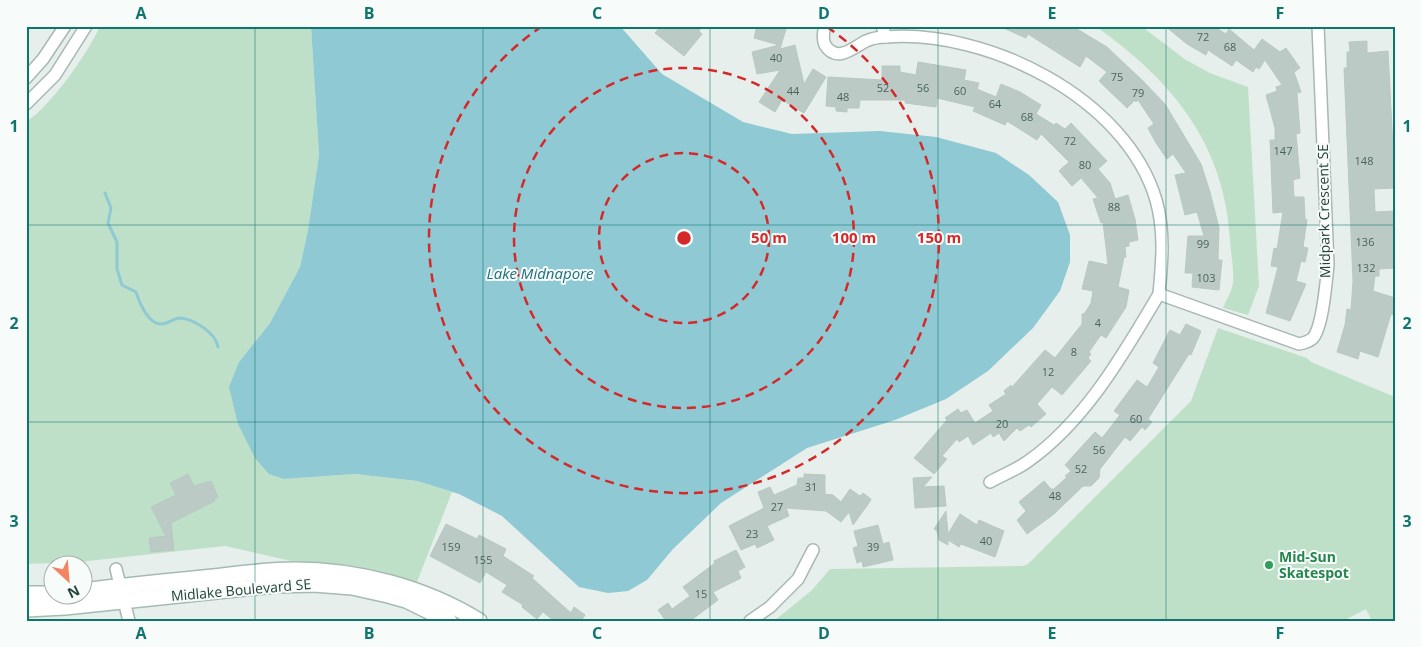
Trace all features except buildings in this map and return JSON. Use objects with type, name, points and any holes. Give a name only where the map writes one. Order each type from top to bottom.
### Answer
[{"type":"street","points":[[26,78],[43,59],[65,26]]},
{"type":"street","points":[[26,104],[55,75],[86,26]]},
{"type":"street","points":[[826,26],[823,32],[824,43],[831,51],[840,54],[849,52],[884,32],[955,42],[1009,58],[1058,84],[1110,125],[1138,159],[1156,200],[1163,244],[1159,294],[1117,364],[1080,412],[1044,449],[1026,463],[990,482]]},
{"type":"street","name":"Midpark Crescent SE","points":[[1159,294],[1299,344],[1308,342],[1314,337],[1324,300],[1328,266],[1318,26]]},
{"type":"street","points":[[750,621],[770,607],[798,580],[813,550]]},
{"type":"street","points":[[116,569],[129,621]]},
{"type":"street","name":"Midlake Boulevard SE","points":[[26,609],[121,594],[274,578],[408,595],[454,607],[479,621]]},
{"type":"street","name":"Midlake Boulevard SE","points":[[92,592],[121,594]]},
{"type":"street","points":[[26,594],[42,594]]},
{"type":"street","name":"Midlake Boulevard SE","points":[[408,595],[449,621]]},
{"type":"green space","points":[[100,26],[311,26],[319,155],[308,230],[300,267],[270,323],[239,362],[284,479],[355,474],[417,481],[452,492],[417,582],[291,561],[225,546],[92,561],[92,554],[42,554],[42,563],[26,564],[26,122],[57,92]]},
{"type":"green space","points":[[1095,26],[1141,26],[1186,60],[1210,73],[1248,87],[1259,286],[1248,315],[1223,308],[1232,286],[1233,278],[1226,206],[1218,174],[1205,145],[1190,117],[1170,92],[1123,47]]},
{"type":"green space","points":[[1218,328],[1307,358],[1311,362],[1395,397],[1395,621],[1372,621],[1366,609],[1343,621],[774,621],[812,590],[830,569],[1023,566],[1028,564],[1191,401]]},
{"type":"water","name":"Lake Midnapore","points":[[311,26],[620,26],[662,74],[743,122],[792,134],[880,131],[936,137],[996,153],[1029,175],[1058,202],[1070,235],[1070,262],[1060,291],[1033,328],[988,371],[946,399],[895,420],[807,448],[721,503],[673,549],[647,580],[628,591],[608,593],[579,587],[502,516],[459,494],[417,481],[355,474],[284,479],[269,474],[255,458],[238,424],[229,387],[239,362],[270,323],[300,267],[308,230],[319,155]]},
{"type":"waterway","points":[[105,193],[111,208],[108,223],[117,242],[117,269],[122,285],[136,292],[148,317],[156,323],[166,323],[180,318],[192,321],[209,332],[218,347]]},
{"type":"place","name":"Mid-Sun Skatespot","points":[[1269,565]]}]
